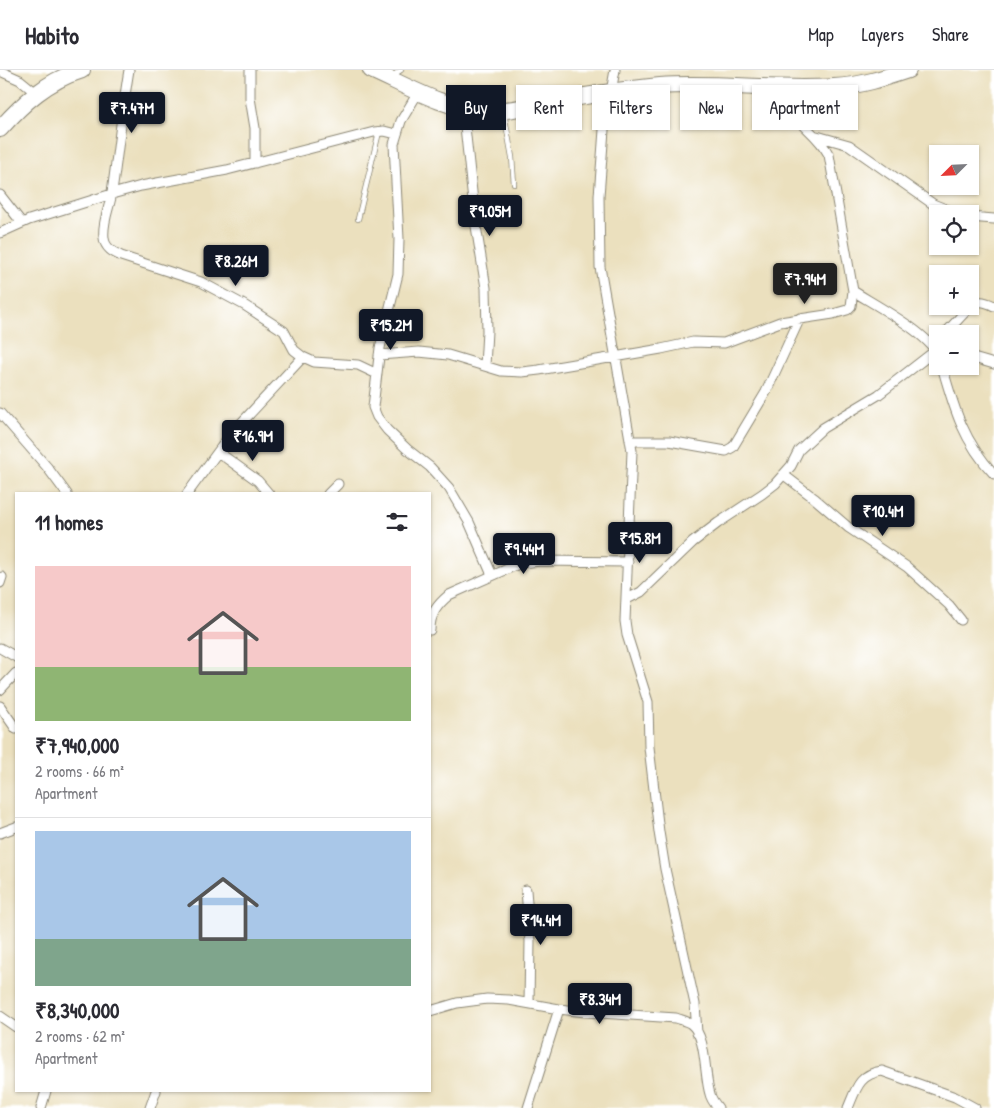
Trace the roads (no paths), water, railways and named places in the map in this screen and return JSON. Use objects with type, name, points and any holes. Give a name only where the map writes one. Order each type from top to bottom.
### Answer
[{"type":"highway","points":[[0,129],[36,93],[66,74],[82,70]]},
{"type":"highway","points":[[371,70],[395,74],[419,91],[446,101]]},
{"type":"highway","points":[[845,85],[880,75],[908,70]]},
{"type":"highway","points":[[670,86],[752,88]]},
{"type":"highway","points":[[506,111],[592,95]]},
{"type":"street","points":[[129,70],[112,194],[104,225],[104,239],[107,246],[122,256],[201,282],[244,305],[284,331],[294,350],[303,357],[314,362],[358,365],[376,374]]},
{"type":"street","points":[[250,70],[250,98],[255,128],[254,163]]},
{"type":"street","points":[[610,85],[615,70]]},
{"type":"street","points":[[0,71],[20,80],[36,93]]},
{"type":"street","points":[[419,91],[401,121],[394,144],[399,239],[398,274],[386,318],[379,355],[373,407],[377,417],[387,430],[407,450],[430,467],[449,488],[469,522],[492,575]]},
{"type":"street","points":[[465,130],[475,220],[486,288],[485,366]]},
{"type":"street","points":[[604,130],[599,196],[599,254],[630,441],[632,468],[626,599],[627,635],[648,702],[651,769],[665,869],[691,984],[697,1032],[702,1048],[710,1095],[718,1108]]},
{"type":"street","points":[[379,355],[419,352],[448,355],[501,371],[522,372],[693,342],[724,343],[780,322],[847,310],[851,306],[852,291],[829,155],[817,136],[810,130]]},
{"type":"street","points":[[0,233],[22,223],[141,186],[227,170],[351,137],[379,132],[396,134]]},
{"type":"street","points":[[817,136],[848,145],[936,205]]},
{"type":"street","points":[[0,195],[22,223]]},
{"type":"street","points":[[979,217],[994,219]]},
{"type":"street","points":[[852,291],[912,329],[929,342]]},
{"type":"street","points":[[955,325],[974,303],[981,301],[994,306]]},
{"type":"street","points":[[630,441],[669,441],[726,451],[733,447],[766,392],[800,318]]},
{"type":"street","points":[[626,599],[641,592],[693,542],[718,522],[762,494],[784,475],[799,450],[823,428],[878,395],[929,352]]},
{"type":"street","points":[[188,492],[231,434],[303,357]]},
{"type":"street","points":[[979,360],[994,364]]},
{"type":"street","points":[[944,375],[949,396],[962,427],[984,463],[994,474]]},
{"type":"street","points":[[0,413],[47,466],[65,492]]},
{"type":"street","points":[[218,452],[258,481],[267,492]]},
{"type":"street","points":[[784,475],[849,528],[907,567],[949,605],[961,620]]},
{"type":"street","points":[[330,492],[338,484]]},
{"type":"street","points":[[431,617],[440,602],[450,595],[521,563],[541,560],[628,562]]},
{"type":"street","points":[[0,648],[15,657]]},
{"type":"street","points":[[0,690],[15,674]]},
{"type":"street","points":[[0,706],[15,728]]},
{"type":"street","points":[[0,833],[15,827]]},
{"type":"street","points":[[526,890],[530,941],[529,1002]]},
{"type":"street","points":[[431,1011],[457,1003],[488,999],[529,1002],[559,1009],[676,1018],[692,1025],[697,1032]]},
{"type":"street","points":[[528,1108],[559,1009]]},
{"type":"street","points":[[0,1016],[15,1026]]},
{"type":"street","points":[[848,1108],[857,1087],[864,1077],[872,1072],[882,1071],[955,1097],[975,1108]]},
{"type":"street","points":[[41,1108],[46,1092]]},
{"type":"street","points":[[150,1108],[156,1092]]},
{"type":"lane","points":[[506,123],[514,184]]},
{"type":"lane","points":[[358,219],[379,132]]}]
